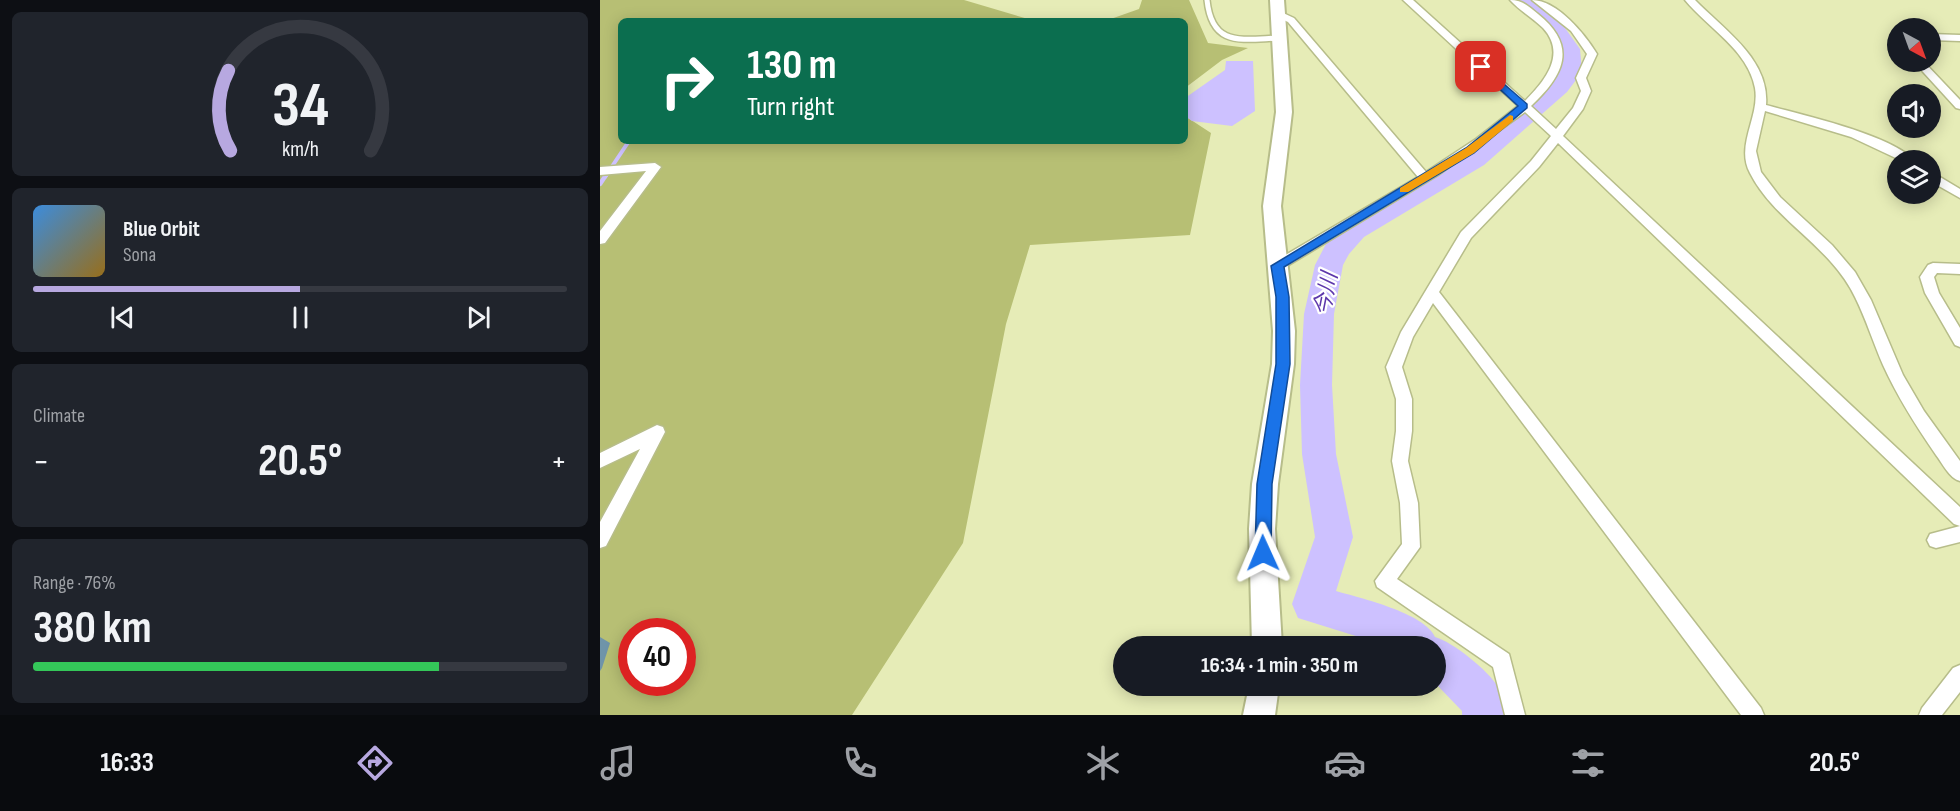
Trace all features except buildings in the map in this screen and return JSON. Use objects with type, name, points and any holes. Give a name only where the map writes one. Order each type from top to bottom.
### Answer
[{"type":"street","points":[[1408,0],[1556,135],[1960,518]]},
{"type":"street","points":[[1277,266],[1470,151],[1525,107],[1548,85],[1558,66],[1556,40],[1547,25],[1515,0]]},
{"type":"street","points":[[1515,715],[1502,661],[1384,581],[1411,547],[1409,503],[1400,461],[1404,431],[1404,399],[1394,367],[1406,336],[1466,235],[1535,164],[1578,109],[1586,91],[1581,78],[1592,54],[1583,37],[1573,26],[1537,0]]},
{"type":"street","points":[[1689,0],[1746,57],[1754,69],[1761,88],[1761,107],[1752,139],[1750,158],[1754,171],[1771,195],[1833,252],[1850,274],[1866,303],[1897,378],[1938,445],[1960,474]]},
{"type":"street","points":[[1267,636],[1262,529],[1264,484],[1283,364],[1284,331],[1283,297],[1277,266],[1272,206],[1284,112],[1278,7]]},
{"type":"street","points":[[1278,7],[1425,178]]},
{"type":"street","points":[[1941,37],[1960,38]]},
{"type":"street","points":[[1929,72],[1960,105]]},
{"type":"street","points":[[1761,107],[1862,136],[1893,150]]},
{"type":"street","points":[[600,171],[656,167],[600,240]]},
{"type":"street","points":[[1941,182],[1960,194]]},
{"type":"street","points":[[1960,269],[1933,268],[1927,277],[1932,293],[1960,341]]},
{"type":"street","points":[[1431,291],[1754,715]]},
{"type":"street","points":[[600,461],[657,432],[600,540]]},
{"type":"street","points":[[1936,540],[1960,534]]},
{"type":"street","points":[[1929,715],[1960,675]]},
{"type":"street","points":[[1259,715],[1262,696]]},
{"type":"lane","points":[[1207,0],[1210,20],[1218,33],[1236,38],[1281,38]]},
{"type":"green space","points":[[600,0],[964,0],[1025,18],[618,18],[618,144],[1188,144],[1188,118],[1211,133],[1190,235],[1030,245],[1006,324],[963,543],[852,715],[600,715]]},
{"type":"green space","points":[[1142,0],[1189,0],[1208,43],[1248,48],[1222,60],[1188,86],[1188,18],[1114,18],[1139,9]]},
{"type":"shaded area","points":[[1226,61],[1253,61],[1255,111],[1232,126],[1192,121],[1188,118],[1188,96],[1225,70]]},
{"type":"waterway","name":"今川","points":[[1402,636],[1385,625],[1312,604],[1334,537],[1319,454],[1316,385],[1319,314],[1329,265],[1337,249],[1354,231],[1475,160],[1559,87],[1571,72],[1570,49],[1553,25],[1525,0]]},
{"type":"waterway","points":[[605,177],[627,144]]},
{"type":"waterway","points":[[600,184],[606,175]]},
{"type":"waterway","name":"今川","points":[[1446,665],[1482,701],[1484,715]]},
{"type":"slow traffic","points":[[1404,190],[1470,151],[1510,118]]},
{"type":"route","points":[[1263,553],[1264,484],[1283,364],[1283,297],[1277,266],[1470,151],[1524,106],[1481,67]]}]
